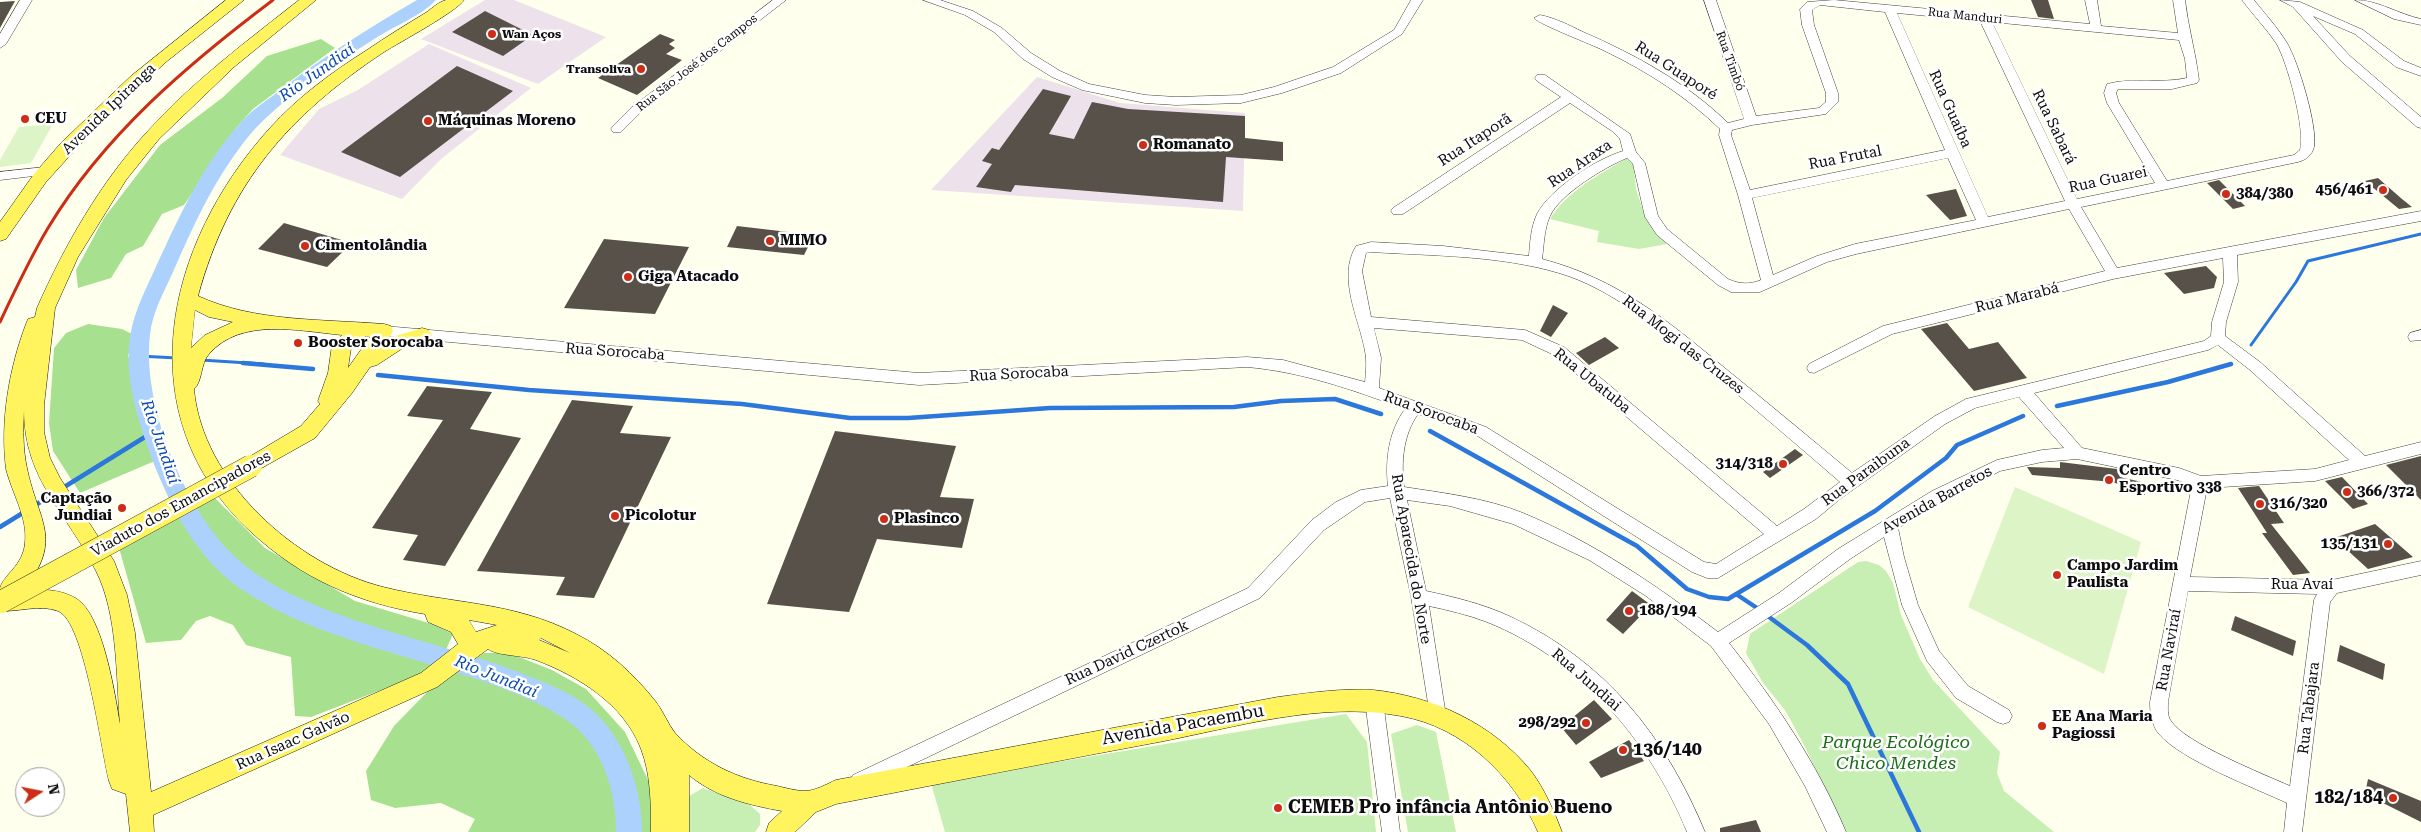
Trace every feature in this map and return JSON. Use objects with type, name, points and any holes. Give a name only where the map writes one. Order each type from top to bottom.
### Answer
[{"type":"main road","name":"Avenida Ipiranga","points":[[0,235],[45,171],[149,69],[208,20],[236,0]]},
{"type":"main road","points":[[1,602],[24,574],[36,543],[35,529],[16,467],[14,438],[15,408],[28,343],[35,324],[46,308],[69,256],[120,176],[154,135],[228,64],[308,0]]},
{"type":"main road","points":[[456,0],[339,76],[308,101],[277,131],[250,163],[227,197],[209,232],[192,276],[181,342],[186,400],[196,434],[208,464],[226,492],[279,545],[310,566],[341,582],[412,604],[458,624],[466,631],[466,650],[508,643],[546,653],[599,680],[621,699],[642,723],[654,746],[662,774],[663,832]]},
{"type":"main road","points":[[188,299],[216,312],[272,322]]},
{"type":"main road","points":[[46,308],[34,405],[34,432],[40,458],[52,483],[106,568],[116,595],[124,633],[136,784],[141,821]]},
{"type":"main road","points":[[186,400],[192,363],[205,347],[221,335],[239,327],[272,322]]},
{"type":"main road","name":"Rua Sorocaba","points":[[272,322],[384,331]]},
{"type":"main road","points":[[318,325],[327,330],[342,345]]},
{"type":"main road","points":[[321,419],[338,372],[342,345],[362,329]]},
{"type":"main road","points":[[345,388],[384,331]]},
{"type":"main road","points":[[345,388],[369,361],[384,350],[396,343],[422,335]]},
{"type":"main road","name":"Viaduto dos Emancipadores","points":[[1,602],[290,445],[308,432],[321,419],[345,388]]},
{"type":"main road","points":[[1,602],[46,599],[67,605],[75,611],[86,631],[112,750],[121,780],[136,784]]},
{"type":"main road","points":[[412,604],[511,618],[558,635],[603,662],[651,711],[668,740],[686,760],[707,776],[746,793],[807,803]]},
{"type":"main road","name":"Rua Isaac Galvão","points":[[141,821],[430,680],[466,650],[490,635],[504,632],[558,635]]},
{"type":"main road","name":"Avenida Pacaembu","points":[[778,832],[807,803],[836,792],[1278,708],[1329,701],[1374,702],[1437,716],[1480,737],[1506,760],[1529,788],[1544,814],[1550,832]]},
{"type":"main road","points":[[668,740],[677,770],[679,801],[677,832]]},
{"type":"street","points":[[0,44],[26,0]]},
{"type":"street","name":"Rua São José dos Campos","points":[[617,129],[635,111],[780,0]]},
{"type":"street","points":[[929,0],[969,13],[998,30],[1027,56],[1056,74],[1086,87],[1145,99],[1192,100],[1241,98],[1278,90],[1337,70],[1398,32],[1417,0]]},
{"type":"street","points":[[949,0],[975,9],[1005,27],[1034,52],[1062,70],[1121,87],[1176,94],[1192,100]]},
{"type":"street","name":"Rua Timbó","points":[[1710,0],[1751,121]]},
{"type":"street","points":[[2091,0],[2096,27]]},
{"type":"street","points":[[2163,185],[2113,103],[2110,93],[2111,87],[2118,84],[2172,86],[2186,84],[2193,80],[2191,59],[2184,37],[2179,0]]},
{"type":"street","name":"Rua Guarei","points":[[1630,153],[1640,163],[1652,217],[1662,232],[1723,282],[1736,288],[1754,288],[1822,259],[1855,249],[2298,158],[2305,154],[2308,146],[2308,135],[2292,63],[2281,42],[2248,0]]},
{"type":"street","points":[[2361,0],[2398,17],[2421,22]]},
{"type":"street","name":"Rua Manduri","points":[[1726,128],[1751,121],[1822,110],[1832,103],[1832,93],[1808,25],[1806,9],[1811,4],[1836,2],[2184,37]]},
{"type":"street","points":[[2291,2],[2359,32],[2400,64],[2421,72]]},
{"type":"street","points":[[2291,2],[2346,59],[2415,115],[2421,124]]},
{"type":"street","name":"Rua Guaíba","points":[[1889,8],[1984,222]]},
{"type":"street","name":"Rua Guaporé","points":[[1540,18],[1614,50],[1694,100],[1712,113],[1726,128]]},
{"type":"street","name":"Rua Sabará","points":[[1984,18],[2072,204],[2113,274]]},
{"type":"street","points":[[1541,78],[1626,137],[1630,153]]},
{"type":"street","name":"Rua Itaporã","points":[[1398,210],[1570,97]]},
{"type":"street","points":[[1726,128],[1725,135],[1745,195],[1768,282]]},
{"type":"street","name":"Rua Araxa","points":[[1535,262],[1545,210],[1557,198],[1610,160],[1630,153]]},
{"type":"street","name":"Rua Frutal","points":[[1745,195],[1952,153]]},
{"type":"street","points":[[0,176],[45,171]]},
{"type":"street","name":"Rua Marabá","points":[[1814,368],[1888,330],[2113,274],[2230,254],[2320,234],[2421,216]]},
{"type":"street","name":"Rua Mogi das Cruzes","points":[[1366,322],[1354,272],[1355,256],[1361,248],[1371,247],[1506,257],[1535,262],[1572,273],[1599,284],[1632,303],[1720,372],[1851,482]]},
{"type":"street","points":[[2218,338],[2219,322],[2231,282],[2230,254]]},
{"type":"street","points":[[1366,322],[1373,354],[1372,391]]},
{"type":"street","name":"Rua Ubatuba","points":[[1366,322],[1525,335],[1559,352],[1777,536]]},
{"type":"street","name":"Rua Sorocaba","points":[[384,331],[919,378],[1265,363],[1314,373],[1372,391],[1481,431],[1698,567],[1707,571],[1718,571]]},
{"type":"street","points":[[2218,338],[2255,366],[2363,463]]},
{"type":"street","points":[[2077,453],[2022,390],[2208,345],[2218,338]]},
{"type":"street","name":"Rua Paraibuna","points":[[1718,571],[1810,514],[1851,482],[1956,410],[1971,403],[2022,390]]},
{"type":"street","name":"Rua Aparecida do Norte","points":[[1414,408],[1402,425],[1395,451],[1397,492],[1419,596],[1437,716]]},
{"type":"street","name":"Avenida Barretos","points":[[1716,641],[1786,598],[1844,554],[1890,525],[1938,496],[1997,466],[2042,456],[2077,453],[2179,474],[2200,482],[2315,475],[2421,448]]},
{"type":"street","name":"Rua Naviraí","points":[[2200,482],[2159,702],[2160,716],[2165,730],[2196,750],[2297,798]]},
{"type":"street","name":"Rua David Czertok","points":[[836,792],[1254,593],[1318,525],[1342,507],[1361,496],[1379,492],[1397,492],[1481,507],[1517,518],[1595,555],[1652,591],[1716,641],[1775,718],[1811,780],[1837,832]]},
{"type":"street","points":[[1890,525],[1896,557],[1910,605],[1933,656],[1962,692],[2002,716]]},
{"type":"street","name":"Rua Avaí","points":[[2181,584],[2332,587],[2421,568]]},
{"type":"street","name":"Rua Tabajara","points":[[2293,832],[2322,600],[2332,587]]},
{"type":"street","name":"Rua Jundiai","points":[[1419,596],[1458,605],[1503,622],[1551,648],[1590,679],[1635,723],[1665,766],[1696,832]]},
{"type":"street","points":[[1374,702],[1391,832]]},
{"type":"shaded area","points":[[485,0],[514,0],[606,37],[538,84],[421,39]]},
{"type":"shaded area","points":[[429,44],[531,88],[441,159],[402,199],[280,155],[319,109],[358,90]]},
{"type":"shaded area","name":"Romanato","points":[[1037,77],[1120,103],[1245,113],[1243,211],[931,190]]},
{"type":"green space","points":[[321,39],[335,48],[253,109],[237,127],[184,205],[162,214],[143,246],[126,254],[111,278],[78,288],[76,270],[104,218],[160,145],[222,98],[267,56]]},
{"type":"green space","points":[[53,124],[31,163],[0,167],[0,160],[19,127]]},
{"type":"green space","points":[[1627,158],[1633,161],[1636,189],[1645,217],[1667,244],[1639,249],[1597,242],[1599,231],[1550,219],[1575,191]]},
{"type":"green space","points":[[88,324],[122,329],[134,335],[128,356],[135,369],[141,412],[157,460],[80,493],[53,451],[49,423],[54,348],[66,333]]},
{"type":"green space","name":"Campo Jardim Paulista","points":[[2015,487],[2141,542],[2104,674],[1968,607]]},
{"type":"green space","points":[[214,497],[265,548],[355,601],[432,624],[453,634],[438,668],[311,717],[295,716],[291,657],[246,645],[233,625],[210,616],[196,621],[181,640],[146,643],[119,548]]},
{"type":"green space","name":"Parque Ecológico Chico Mendes","points":[[1866,561],[1879,565],[1886,571],[1893,583],[1901,615],[1920,659],[1933,680],[2000,752],[1997,773],[2004,791],[2054,832],[1846,832],[1785,710],[1763,683],[1746,653],[1750,634],[1858,562]]},
{"type":"green space","points":[[484,653],[509,653],[552,670],[586,689],[625,732],[649,782],[654,832],[468,832],[475,819],[441,803],[395,808],[371,800],[366,771],[394,726],[430,689]]},
{"type":"green space","points":[[1346,714],[1367,742],[1376,832],[945,832],[931,783]]},
{"type":"green space","points":[[1417,725],[1436,732],[1456,832],[1408,832],[1391,734]]},
{"type":"green space","points":[[703,788],[750,805],[760,814],[760,825],[755,832],[686,832],[689,796]]},
{"type":"building","points":[[2031,0],[2048,0],[2054,19],[2038,17]]},
{"type":"building","points":[[15,1],[0,28],[0,2]]},
{"type":"building","name":"Wan Aços","points":[[485,11],[533,35],[503,56],[452,32]]},
{"type":"building","name":"Transoliva","points":[[660,34],[675,40],[669,44],[675,48],[666,54],[682,60],[637,95],[598,78]]},
{"type":"building","name":"Máquinas Moreno","points":[[457,66],[513,91],[400,177],[341,152]]},
{"type":"building","name":"Romanato","points":[[1043,89],[1071,96],[1049,134],[1074,139],[1092,102],[1128,109],[1245,116],[1245,138],[1283,142],[1283,161],[1226,157],[1223,202],[1015,185],[1011,192],[976,187],[992,164],[982,161],[992,148],[999,150]]},
{"type":"building","name":"456/461","points":[[2378,178],[2412,207],[2399,209],[2365,181]]},
{"type":"building","name":"384/380","points":[[2219,180],[2245,206],[2233,209],[2207,183]]},
{"type":"building","points":[[1956,189],[1967,216],[1950,220],[1926,195]]},
{"type":"building","name":"Cimentolândia","points":[[284,223],[352,243],[327,267],[258,249]]},
{"type":"building","name":"MIMO","points":[[737,226],[814,235],[804,255],[727,247]]},
{"type":"building","name":"Giga Atacado","points":[[604,239],[689,247],[655,314],[564,308]]},
{"type":"building","points":[[2206,266],[2217,277],[2214,288],[2184,294],[2164,273]]},
{"type":"building","points":[[1553,305],[1568,313],[1551,337],[1540,331]]},
{"type":"building","points":[[1947,323],[1969,349],[1998,342],[2027,378],[1974,391],[1921,329]]},
{"type":"building","points":[[1605,337],[1619,348],[1589,365],[1576,353]]},
{"type":"building","points":[[427,386],[492,392],[470,429],[521,438],[445,566],[403,560],[418,535],[372,528],[443,420],[407,416]]},
{"type":"building","points":[[572,400],[633,406],[620,433],[671,437],[594,598],[556,595],[565,577],[477,571]]},
{"type":"building","name":"Plasinco","points":[[835,431],[956,446],[940,497],[974,499],[962,548],[877,539],[849,612],[767,604]]},
{"type":"building","name":"314/318","points":[[1795,449],[1803,455],[1770,478],[1763,472]]},
{"type":"building","points":[[2421,456],[2421,500],[2386,465]]},
{"type":"building","name":"Centro Esportivo 338","points":[[2060,462],[2117,469],[2120,477],[2146,483],[2145,495],[2113,482],[2032,475],[2027,467],[2060,468]]},
{"type":"building","name":"366/372","points":[[2342,477],[2368,504],[2353,509],[2325,481]]},
{"type":"building","points":[[2259,486],[2284,523],[2271,524],[2310,573],[2293,575],[2262,533],[2267,533],[2238,488]]},
{"type":"building","points":[[2375,524],[2413,557],[2368,569],[2334,538]]},
{"type":"building","name":"188/194","points":[[1632,591],[1651,605],[1623,634],[1606,620]]},
{"type":"building","points":[[2235,616],[2296,641],[2293,656],[2231,630]]},
{"type":"building","points":[[2340,645],[2385,664],[2383,680],[2337,661]]},
{"type":"building","name":"298/292","points":[[1594,700],[1612,719],[1576,745],[1561,727]]},
{"type":"building","name":"136/140","points":[[1629,740],[1644,761],[1601,778],[1589,762]]},
{"type":"building","name":"182/184","points":[[2368,779],[2421,801],[2421,822],[2365,794]]},
{"type":"building","points":[[1756,820],[1761,832],[1720,832],[1720,828]]},
{"type":"waterway","name":"Rio Jundiaí","points":[[428,0],[355,44],[302,81],[259,115],[251,122],[214,170],[185,222],[141,325],[139,364],[143,395],[168,472],[185,508],[208,542],[235,571],[251,583],[289,604],[328,621],[493,673],[533,689],[571,709],[590,725],[615,763],[628,801],[629,832]]},
{"type":"waterway","points":[[2251,345],[2296,282],[2308,261],[2421,234]]},
{"type":"waterway","points":[[139,356],[177,358]]},
{"type":"waterway","points":[[201,360],[264,364]]},
{"type":"waterway","points":[[243,363],[313,369]]},
{"type":"waterway","points":[[2057,406],[2168,382],[2231,364]]},
{"type":"waterway","points":[[378,375],[529,390],[742,404],[850,418],[908,418],[1050,408],[1234,407],[1281,401],[1335,399],[1381,414]]},
{"type":"waterway","points":[[1736,594],[1875,511],[1946,458],[1957,445],[2023,416]]},
{"type":"waterway","points":[[1430,431],[1637,546],[1687,589],[1709,597],[1728,599],[1736,594]]},
{"type":"waterway","points":[[61,489],[153,432]]},
{"type":"waterway","points":[[34,506],[53,494]]},
{"type":"waterway","points":[[0,527],[26,511]]},
{"type":"waterway","points":[[1736,594],[1760,610]]},
{"type":"waterway","points":[[1765,614],[1807,645],[1848,684],[1919,832]]},
{"type":"railway","points":[[0,322],[48,228],[70,194],[95,162],[121,132],[179,76],[273,0]]},
{"type":"place","name":"Wan Aços","points":[[492,34]]},
{"type":"place","name":"Transoliva","points":[[641,69]]},
{"type":"place","name":"CEU","points":[[25,119]]},
{"type":"place","name":"Máquinas Moreno","points":[[428,121]]},
{"type":"place","name":"Romanato","points":[[1143,145]]},
{"type":"place","name":"456/461","points":[[2383,190]]},
{"type":"place","name":"384/380","points":[[2226,194]]},
{"type":"place","name":"MIMO","points":[[770,241]]},
{"type":"place","name":"Cimentolândia","points":[[305,246]]},
{"type":"place","name":"Giga Atacado","points":[[628,277]]},
{"type":"place","name":"Booster Sorocaba","points":[[298,343]]},
{"type":"place","name":"314/318","points":[[1783,464]]},
{"type":"place","name":"Centro Esportivo 338","points":[[2109,480]]},
{"type":"place","name":"366/372","points":[[2347,492]]},
{"type":"place","name":"316/320","points":[[2260,504]]},
{"type":"place","name":"Captação Jundiai","points":[[122,508]]},
{"type":"place","name":"Picolotur","points":[[615,516]]},
{"type":"place","name":"Plasinco","points":[[884,519]]},
{"type":"place","name":"135/131","points":[[2388,544]]},
{"type":"place","name":"Campo Jardim Paulista","points":[[2057,575]]},
{"type":"place","name":"188/194","points":[[1629,611]]},
{"type":"place","name":"298/292","points":[[1586,723]]},
{"type":"place","name":"EE Ana Maria Pagiossi","points":[[2042,726]]},
{"type":"place","name":"136/140","points":[[1623,750]]},
{"type":"place","name":"182/184","points":[[2393,798]]},
{"type":"place","name":"CEMEB Pro infância Antônio Bueno","points":[[1278,808]]}]
